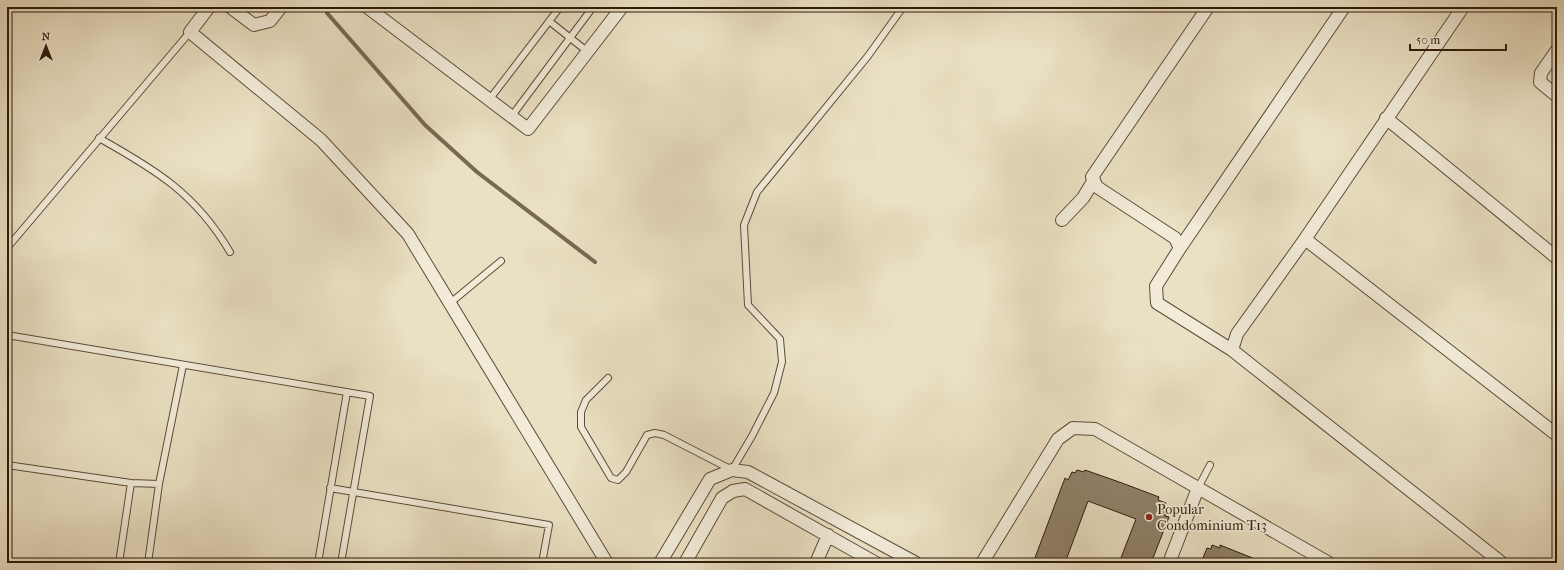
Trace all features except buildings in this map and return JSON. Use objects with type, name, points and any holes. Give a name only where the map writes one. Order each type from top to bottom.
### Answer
[{"type":"street","points":[[209,7],[190,32],[321,140],[408,234],[607,563]]},
{"type":"street","points":[[230,7],[254,25],[270,21],[281,7]]},
{"type":"street","points":[[367,7],[528,130],[622,7]]},
{"type":"street","points":[[1180,248],[1175,238],[1097,187],[1092,177],[1208,7]]},
{"type":"street","points":[[1344,7],[1180,248],[1156,286],[1157,303],[1232,350],[1502,563]]},
{"type":"street","points":[[1232,350],[1237,334],[1306,239],[1386,118],[1463,7]]},
{"type":"street","points":[[1557,50],[1541,73],[1540,82],[1557,96]]},
{"type":"street","points":[[1386,118],[1557,258]]},
{"type":"street","points":[[1062,220],[1083,198],[1094,180]]},
{"type":"street","points":[[1306,239],[1557,435]]},
{"type":"street","points":[[982,563],[1058,440],[1073,428],[1095,430],[1329,563]]},
{"type":"street","points":[[732,470],[733,491]]},
{"type":"street","points":[[660,563],[710,479],[732,470],[748,472],[916,563]]},
{"type":"street","points":[[1169,563],[1198,488]]},
{"type":"street","points":[[686,563],[722,498],[733,491],[745,489],[876,563]]},
{"type":"street","points":[[816,563],[828,535]]},
{"type":"lane","points":[[489,100],[560,7]]},
{"type":"lane","points":[[511,117],[593,7]]},
{"type":"lane","points":[[608,378],[586,400],[581,412],[581,427],[611,478],[618,480],[626,472],[647,435],[655,433],[664,435],[732,470],[774,394],[782,362],[780,339],[748,305],[744,225],[757,192],[868,56],[903,7]]},
{"type":"lane","points":[[549,21],[588,52]]},
{"type":"lane","points":[[7,248],[190,32]]},
{"type":"lane","points":[[99,138],[162,177],[190,199],[217,230],[230,252]]},
{"type":"lane","points":[[450,304],[501,261]]},
{"type":"lane","points":[[7,335],[370,396],[341,563]]},
{"type":"lane","points":[[148,563],[158,484],[183,365]]},
{"type":"lane","points":[[318,563],[347,392]]},
{"type":"lane","points":[[7,465],[131,483],[158,484]]},
{"type":"lane","points":[[1198,488],[1210,465]]},
{"type":"lane","points":[[119,563],[131,483]]},
{"type":"lane","points":[[330,488],[548,525],[542,563]]},
{"type":"waterway","points":[[327,13],[425,125],[477,172],[595,262]]},
{"type":"place","name":"Popular Condominium T13","points":[[1149,517]]}]
